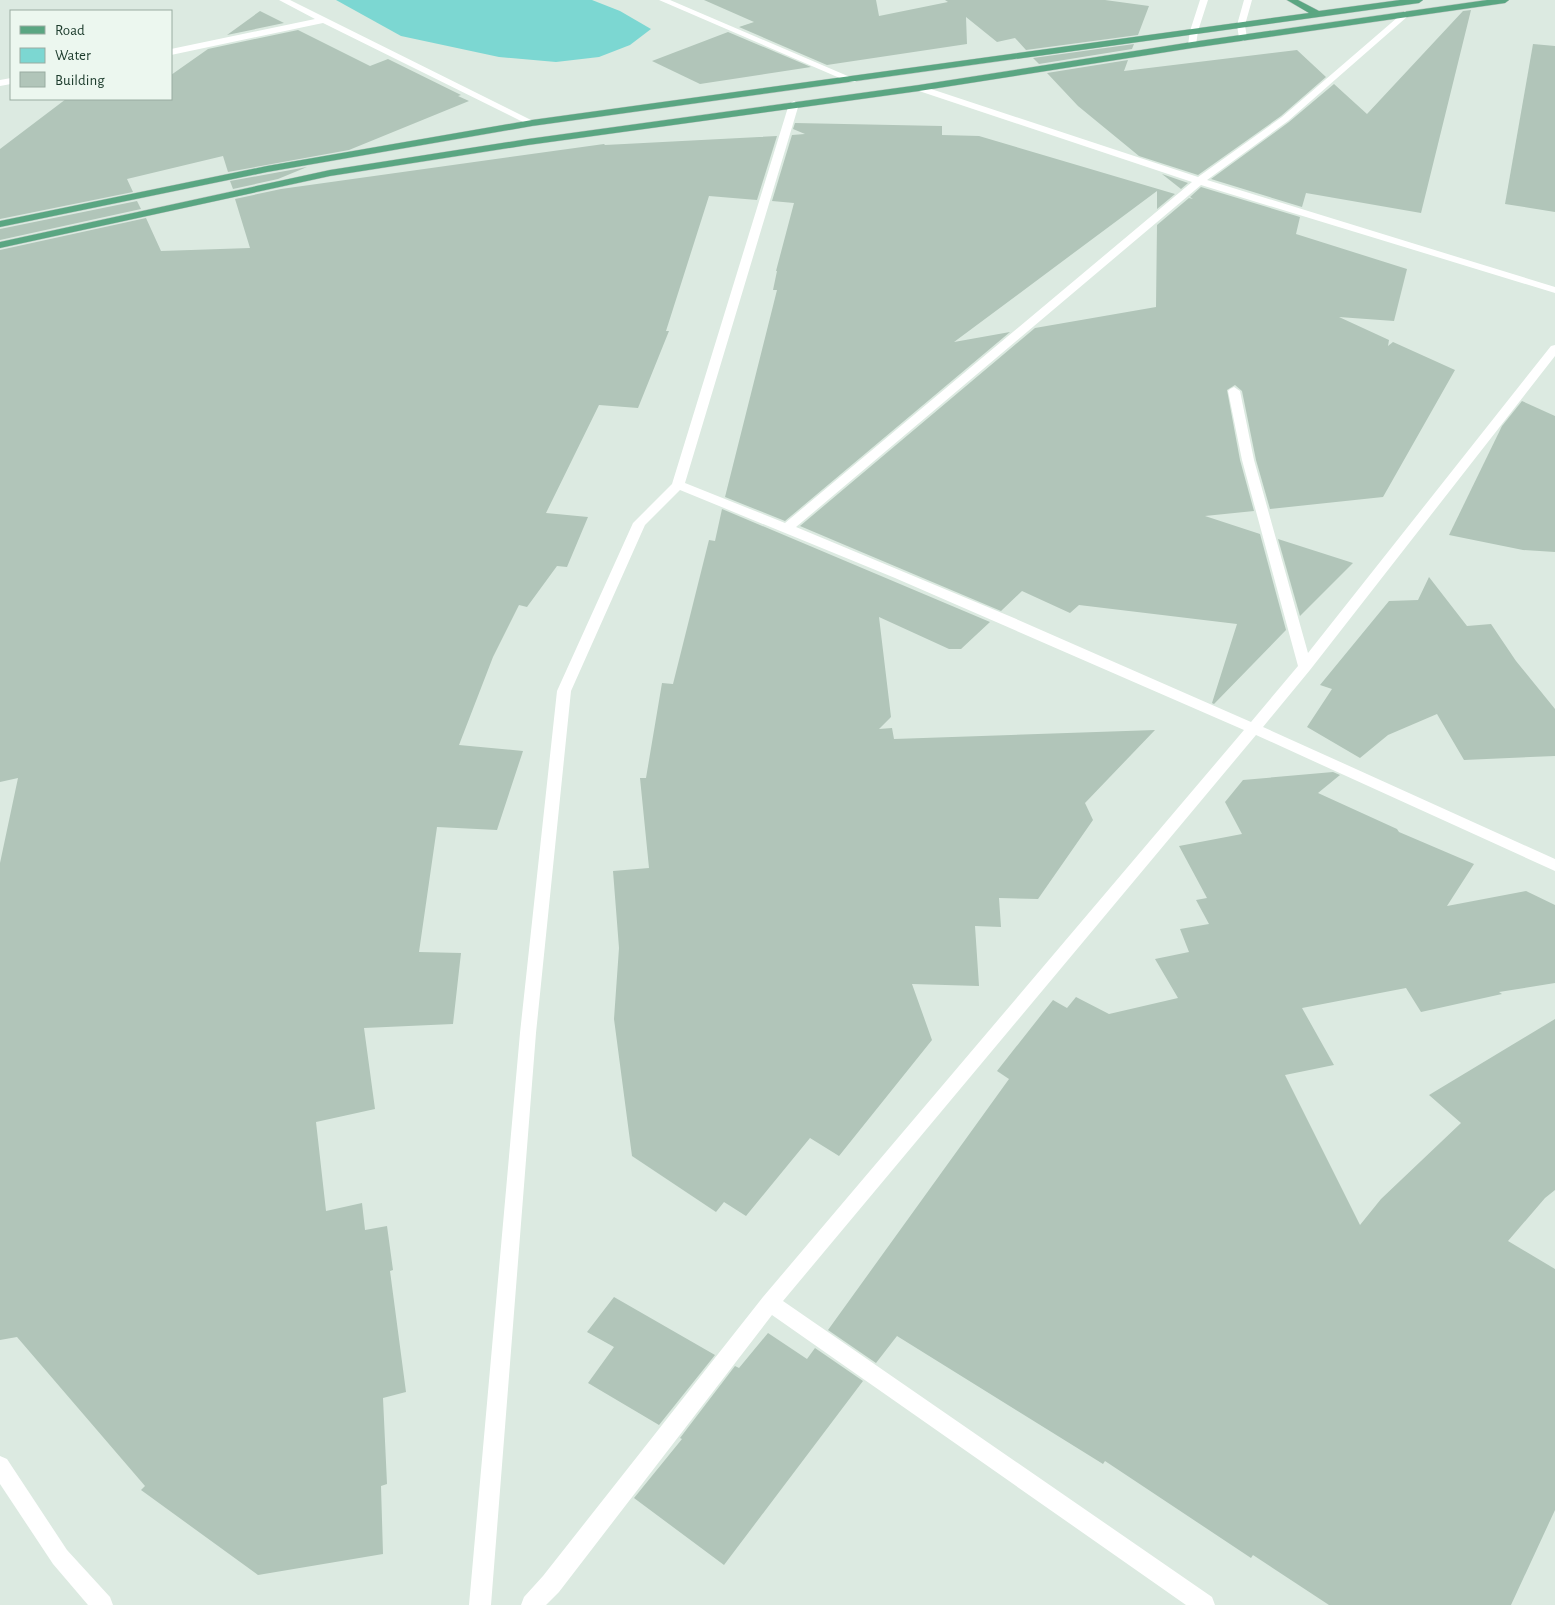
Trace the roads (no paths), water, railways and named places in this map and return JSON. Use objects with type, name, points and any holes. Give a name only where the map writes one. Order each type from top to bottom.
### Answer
[{"type":"main road","points":[[1291,0],[1318,14]]},
{"type":"main road","points":[[0,224],[267,169],[532,123],[1419,0]]},
{"type":"main road","points":[[0,244],[330,173],[528,142],[919,88],[1192,45],[1505,0]]},
{"type":"street","points":[[283,0],[532,123]]},
{"type":"street","points":[[663,0],[852,80]]},
{"type":"street","points":[[1192,45],[1194,31],[1204,0]]},
{"type":"street","points":[[1243,38],[1241,24],[1248,0]]},
{"type":"street","points":[[787,528],[1199,181],[1285,119],[1404,14]]},
{"type":"street","points":[[172,52],[324,20]]},
{"type":"street","points":[[919,88],[1199,181],[1555,290]]},
{"type":"street","points":[[480,1605],[528,1033],[564,691],[639,523],[678,485],[794,104]]},
{"type":"street","points":[[532,1605],[551,1584],[770,1303],[1252,727],[1305,667],[1555,348]]},
{"type":"street","points":[[1234,391],[1248,460],[1305,667]]},
{"type":"street","points":[[678,485],[787,528],[1252,727],[1555,865]]},
{"type":"street","points":[[770,1303],[1204,1605]]},
{"type":"street","points":[[0,1466],[60,1557],[102,1605]]},
{"type":"water","points":[[336,0],[592,0],[620,11],[651,29],[630,45],[599,57],[556,62],[499,57],[401,36]]}]
